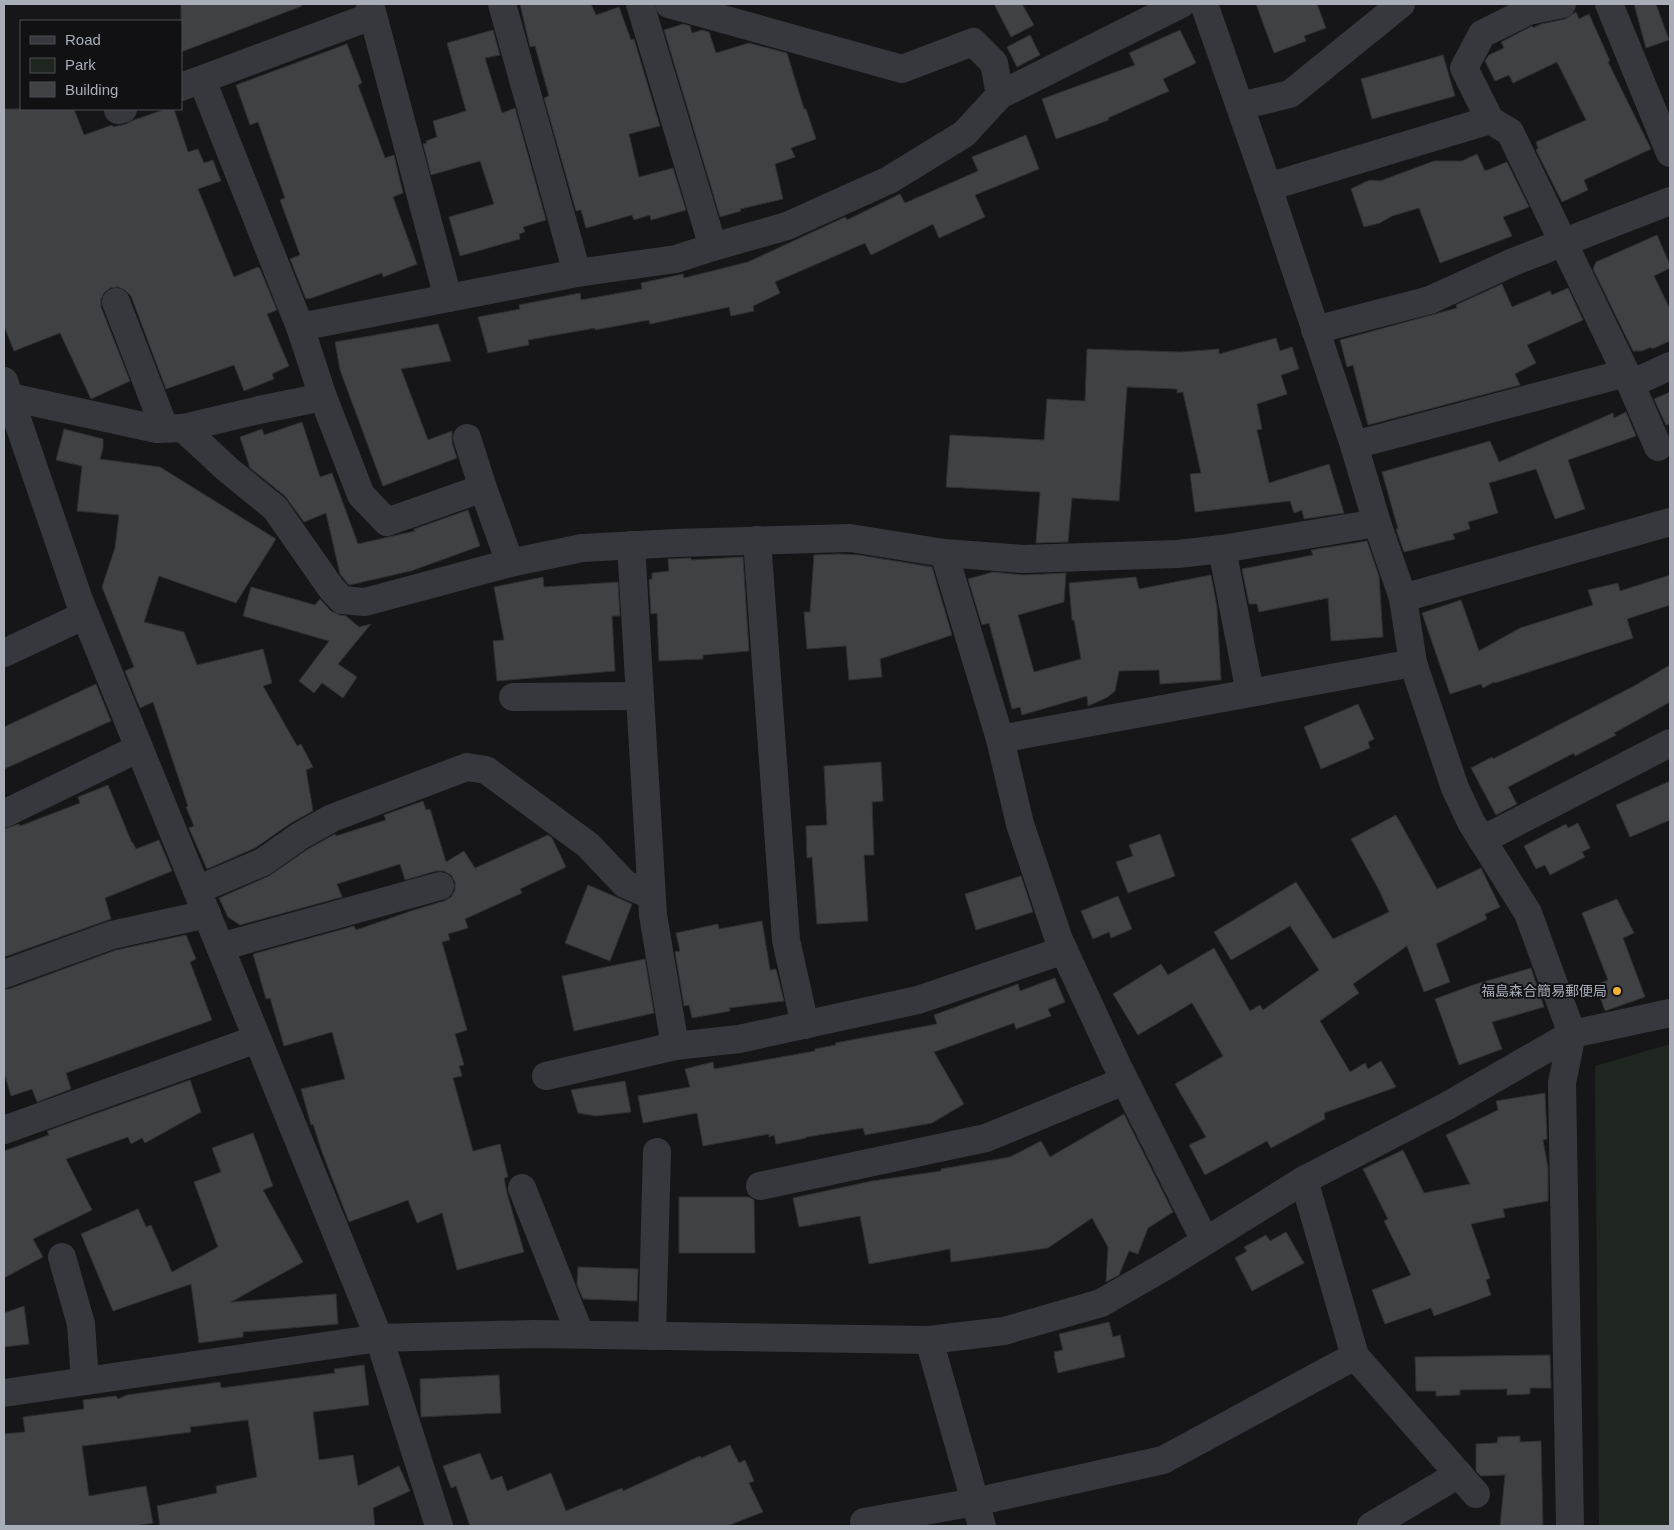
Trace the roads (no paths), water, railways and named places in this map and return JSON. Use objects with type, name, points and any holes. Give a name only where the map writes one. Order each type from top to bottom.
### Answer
[{"type":"street","points":[[502,4],[577,273]]},
{"type":"street","points":[[640,4],[713,247]]},
{"type":"street","points":[[669,4],[902,69],[973,42],[994,63],[1000,95]]},
{"type":"street","points":[[300,327],[577,273],[676,259],[787,226],[889,180],[964,134],[1000,95],[1181,4]]},
{"type":"street","points":[[1204,4],[1268,187],[1403,598],[1412,663],[1455,788],[1471,822],[1528,913],[1572,1034],[1562,1083],[1570,1526]]},
{"type":"street","points":[[1240,106],[1290,94],[1401,4]]},
{"type":"street","points":[[1562,4],[1528,11],[1482,34],[1464,68],[1490,120],[1510,132],[1628,378],[1658,447]]},
{"type":"street","points":[[1609,4],[1670,153]]},
{"type":"street","points":[[448,298],[371,10],[191,83],[300,327],[323,397],[361,495],[387,522],[483,488]]},
{"type":"street","points":[[1268,187],[1490,120]]},
{"type":"street","points":[[1315,330],[1430,300],[1514,262],[1670,201]]},
{"type":"street","points":[[116,302],[174,428],[275,508],[331,588],[342,600],[365,602],[510,563],[582,548],[850,538],[944,553],[1023,559],[1178,554],[1222,549],[1377,523]]},
{"type":"street","points":[[1354,445],[1670,366]]},
{"type":"street","points":[[7,389],[157,428],[174,428],[323,397]]},
{"type":"street","points":[[7,389],[85,615],[379,1338],[439,1526]]},
{"type":"street","points":[[467,438],[510,563]]},
{"type":"street","points":[[1403,598],[1670,522]]},
{"type":"street","points":[[757,540],[786,940],[805,1025]]},
{"type":"street","points":[[631,545],[653,915],[675,1046]]},
{"type":"street","points":[[1222,549],[1250,693]]},
{"type":"street","points":[[944,553],[1000,739],[1020,824],[1064,950],[1124,1081],[1205,1241]]},
{"type":"street","points":[[4,653],[85,615]]},
{"type":"street","points":[[1000,739],[1412,663]]},
{"type":"street","points":[[512,697],[640,696]]},
{"type":"street","points":[[1482,840],[1670,743]]},
{"type":"street","points":[[4,814],[139,748]]},
{"type":"street","points":[[4,974],[202,902],[300,836],[332,818],[467,768],[486,770],[588,845],[625,884],[652,895]]},
{"type":"street","points":[[220,947],[440,886]]},
{"type":"street","points":[[546,1076],[675,1046],[739,1039],[918,1000],[1064,950]]},
{"type":"street","points":[[4,1393],[379,1338],[580,1334],[929,1340],[1004,1331],[1101,1302],[1167,1265],[1304,1180],[1447,1106],[1572,1034],[1670,1013]]},
{"type":"street","points":[[4,1130],[258,1039]]},
{"type":"street","points":[[760,1186],[986,1138],[1124,1081]]},
{"type":"street","points":[[652,1336],[657,1152]]},
{"type":"street","points":[[1304,1180],[1355,1356],[1476,1494]]},
{"type":"street","points":[[522,1188],[580,1334]]},
{"type":"street","points":[[62,1257],[81,1324],[85,1381]]},
{"type":"street","points":[[929,1340],[978,1514]]},
{"type":"street","points":[[864,1522],[978,1514],[1163,1460],[1355,1356]]},
{"type":"street","points":[[1371,1526],[1459,1474]]},
{"type":"place","name":"福島森合簡易郵便局","points":[[1617,991]]}]
